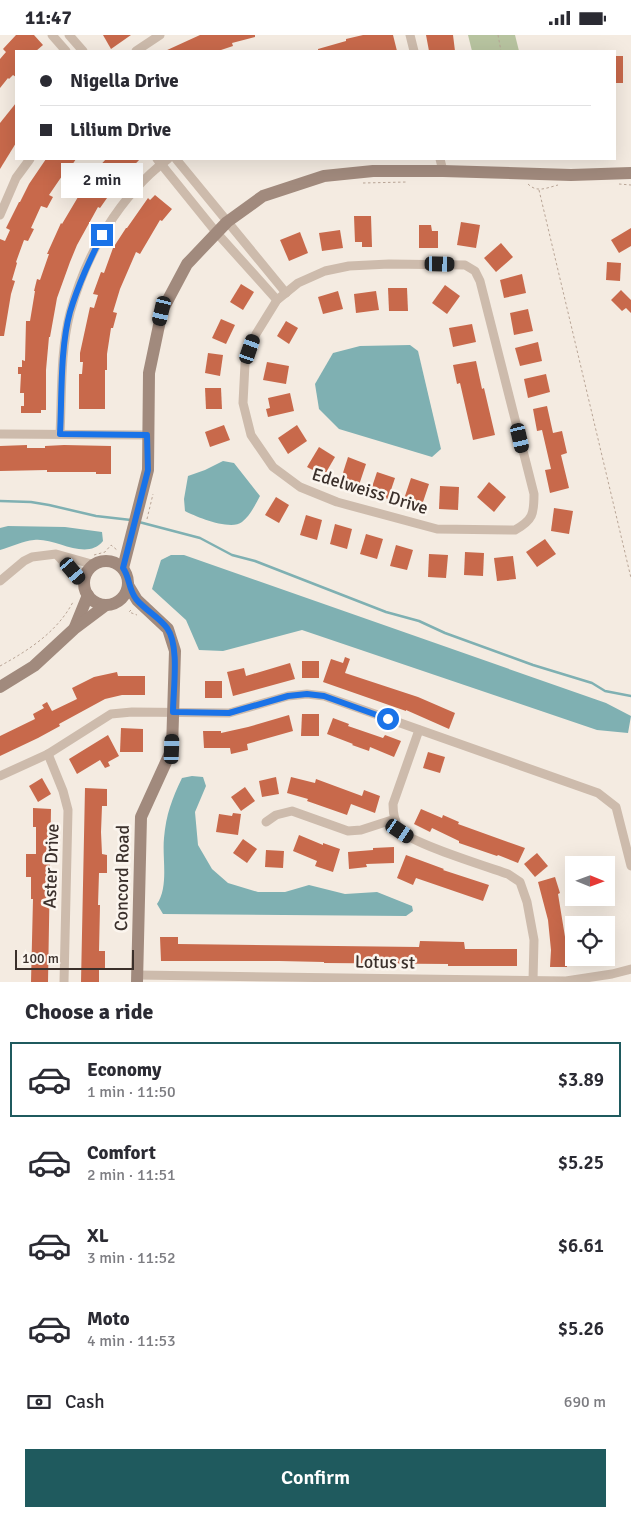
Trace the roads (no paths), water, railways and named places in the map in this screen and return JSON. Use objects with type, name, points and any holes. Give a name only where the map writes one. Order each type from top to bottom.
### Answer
[{"type":"street","points":[[52,35],[65,50]]},
{"type":"street","points":[[69,35],[82,50]]},
{"type":"street","points":[[138,50],[160,35]]},
{"type":"street","points":[[410,35],[414,50]]},
{"type":"street","points":[[0,215],[16,178],[29,160]]},
{"type":"street","points":[[177,160],[286,293]]},
{"type":"street","points":[[60,434],[63,359],[68,323],[85,271],[102,235],[124,202],[162,161],[216,232],[277,299]]},
{"type":"street","points":[[123,568],[129,543],[139,519],[148,470],[149,373],[162,311],[187,264],[227,222],[263,197],[324,176],[442,165],[571,175],[631,173]]},
{"type":"street","name":"Edelweiss Drive","points":[[389,264],[465,265],[475,271],[480,281],[501,360],[534,494],[532,516],[524,525],[515,530],[506,531],[437,529],[338,502],[300,487],[273,467],[252,435],[242,403],[245,364],[256,334],[277,299],[286,293],[308,277],[349,266],[389,264]]},
{"type":"street","points":[[0,434],[147,435]]},
{"type":"street","points":[[74,629],[87,574],[96,561],[129,543]]},
{"type":"street","points":[[56,554],[83,592],[93,600],[106,605]]},
{"type":"street","points":[[0,581],[24,561],[32,557],[56,554],[96,561],[110,561],[123,568],[128,579],[124,596],[106,605],[74,629],[34,666],[0,687]]},
{"type":"street","name":"Concord Road","points":[[128,585],[137,600],[140,610]]},
{"type":"street","name":"Concord Road","points":[[119,600],[140,610],[168,629],[175,651],[172,749],[141,817],[137,979]]},
{"type":"street","points":[[0,775],[48,754],[111,715],[132,712],[229,713],[288,696],[307,694],[324,696],[598,793],[616,807],[631,866]]},
{"type":"street","points":[[419,730],[393,804],[395,819],[400,831],[414,840],[508,874],[520,882],[527,902],[534,940],[533,980]]},
{"type":"street","name":"Aster Drive","points":[[48,754],[63,791],[68,810],[64,982]]},
{"type":"street","points":[[266,822],[276,815],[292,811],[348,831],[361,830],[395,819]]},
{"type":"street","name":"Lotus st","points":[[137,979],[566,981],[631,969]]},
{"type":"water","points":[[410,345],[418,351],[441,449],[432,457],[339,429],[319,409],[315,384],[333,353],[360,346]]},
{"type":"water","points":[[223,461],[234,463],[260,496],[247,517],[237,524],[230,525],[214,522],[185,511],[184,499],[188,476]]},
{"type":"water","points":[[8,526],[65,527],[102,532],[103,541],[96,547],[79,549],[42,540],[34,540],[0,550],[0,528]]},
{"type":"water","points":[[171,555],[184,555],[606,703],[631,716],[628,733],[597,730],[302,630],[223,651],[199,650],[186,620],[152,589],[161,560]]},
{"type":"water","points":[[192,776],[203,777],[206,786],[195,812],[198,845],[212,869],[228,883],[258,892],[285,892],[309,885],[345,894],[377,892],[412,906],[413,911],[406,916],[163,914],[157,904],[161,897],[164,881],[166,821],[172,800],[182,778]]},
{"type":"waterway","points":[[0,501],[31,502],[96,516],[131,520]]},
{"type":"waterway","points":[[139,522],[200,538],[232,555],[255,561],[386,612],[419,621],[445,633],[533,665],[592,683],[605,691],[631,696]]}]
